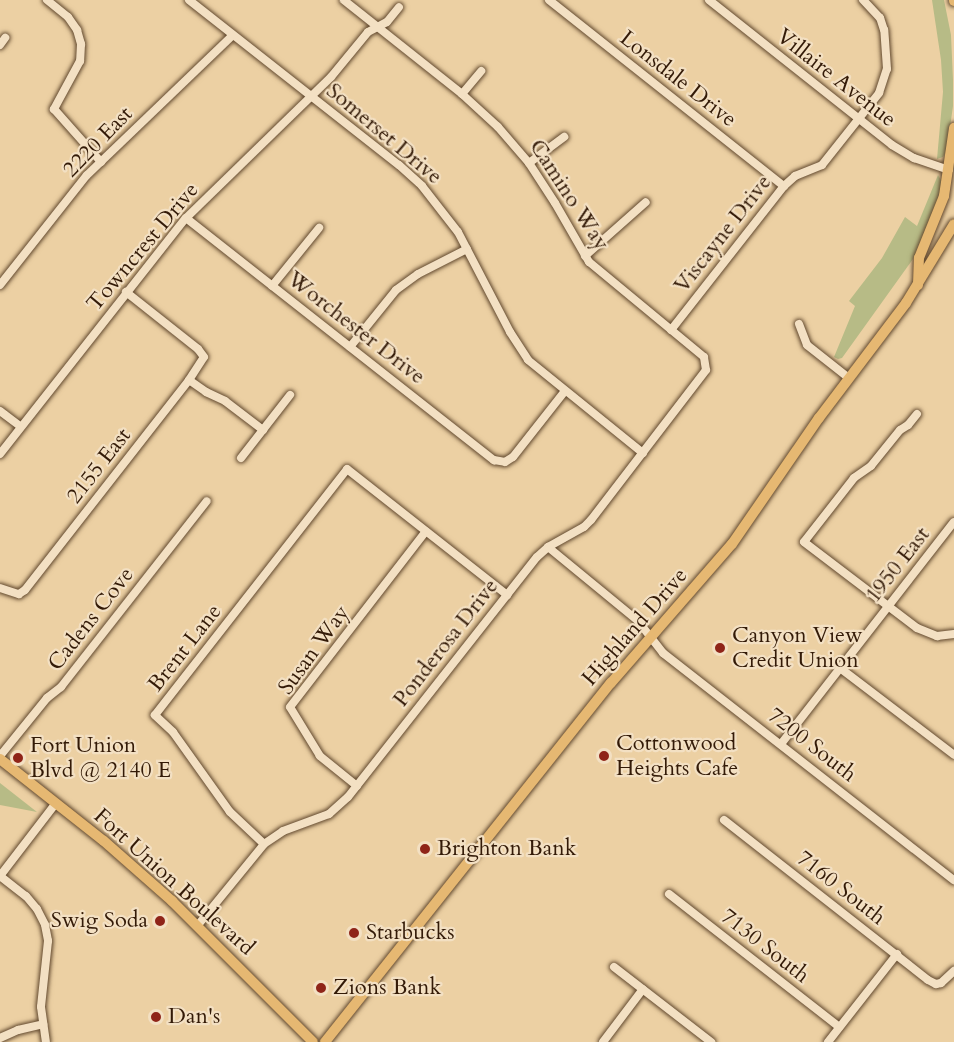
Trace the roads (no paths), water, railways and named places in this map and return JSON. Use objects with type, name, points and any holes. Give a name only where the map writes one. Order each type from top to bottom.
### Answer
[{"type":"main road","points":[[918,286],[919,258],[938,215],[949,170],[954,128]]},
{"type":"main road","name":"Highland Drive","points":[[326,1042],[569,734],[732,544],[849,378],[918,286],[954,224]]},
{"type":"main road","name":"Fort Union Boulevard","points":[[0,758],[117,853],[198,926],[313,1042]]},
{"type":"street","points":[[47,0],[68,17],[77,30],[81,44],[80,61],[54,109],[101,162]]},
{"type":"street","name":"Somerset Drive","points":[[189,0],[422,186],[443,210],[467,249],[518,346],[540,372],[643,453]]},
{"type":"street","name":"Camino Way","points":[[344,0],[462,94],[498,127],[529,163],[559,208],[585,256],[601,274],[704,357],[706,364]]},
{"type":"street","name":"Lonsdale Drive","points":[[549,0],[784,186]]},
{"type":"street","name":"Villaire Avenue","points":[[709,0],[902,152],[949,170]]},
{"type":"street","name":"Viscayne Drive","points":[[671,330],[784,186],[795,176],[822,165],[879,93],[887,69],[880,18],[863,0]]},
{"type":"street","name":"Towncrest Drive","points":[[0,454],[186,218],[344,63],[368,32],[387,22],[399,7]]},
{"type":"street","name":"2220 East","points":[[0,284],[77,187],[233,35]]},
{"type":"street","points":[[462,94],[481,71]]},
{"type":"street","points":[[529,163],[564,137]]},
{"type":"street","points":[[585,256],[646,202]]},
{"type":"street","name":"Worchester Drive","points":[[186,218],[494,460],[505,462],[513,457],[565,391]]},
{"type":"street","points":[[272,286],[319,228]]},
{"type":"street","points":[[350,347],[396,290],[418,274],[467,249]]},
{"type":"street","name":"2155 East","points":[[0,588],[19,594],[32,581],[189,380],[204,357],[198,349],[126,292]]},
{"type":"street","points":[[799,324],[807,345],[849,378]]},
{"type":"street","name":"Ponderosa Drive","points":[[198,926],[264,844],[283,831],[329,814],[339,806],[548,547],[584,527],[703,376],[706,364]]},
{"type":"street","points":[[189,380],[225,401],[263,430]]},
{"type":"street","points":[[241,458],[290,395]]},
{"type":"street","points":[[0,411],[21,428]]},
{"type":"street","points":[[917,414],[908,425],[900,430],[871,466],[854,478],[804,543],[853,582],[926,633],[937,636],[954,634]]},
{"type":"street","name":"Brent Lane","points":[[264,844],[230,812],[173,732],[155,715],[347,469],[426,531]]},
{"type":"street","name":"Cadens Cove","points":[[0,758],[47,698],[61,687],[207,501]]},
{"type":"street","name":"1950 East","points":[[781,744],[954,522]]},
{"type":"street","points":[[426,531],[507,595]]},
{"type":"street","name":"Susan Way","points":[[357,786],[320,756],[290,707],[426,531]]},
{"type":"street","name":"7200 South","points":[[548,547],[556,556],[638,621],[663,652],[954,880]]},
{"type":"street","points":[[840,668],[954,756]]},
{"type":"street","points":[[46,1042],[42,1024],[41,989],[48,941],[45,925],[38,909],[26,896],[0,876],[56,803]]},
{"type":"street","name":"7160 South","points":[[724,820],[936,984],[954,971]]},
{"type":"street","name":"7130 South","points":[[669,894],[839,1027]]},
{"type":"street","points":[[828,1042],[897,954]]},
{"type":"street","points":[[614,966],[711,1042]]},
{"type":"street","points":[[603,1042],[644,989]]},
{"type":"street","points":[[0,1038],[18,1030],[42,1024]]},
{"type":"place","name":"Canyon View Credit Union","points":[[720,648]]},
{"type":"place","name":"Cottonwood Heights Cafe","points":[[604,756]]},
{"type":"place","name":"Fort Union Blvd @ 2140 E","points":[[18,758]]},
{"type":"place","name":"Brighton Bank","points":[[425,849]]},
{"type":"place","name":"Swig Soda","points":[[160,921]]},
{"type":"place","name":"Starbucks","points":[[354,933]]},
{"type":"place","name":"Zions Bank","points":[[321,988]]},
{"type":"place","name":"Dan's","points":[[156,1017]]}]
